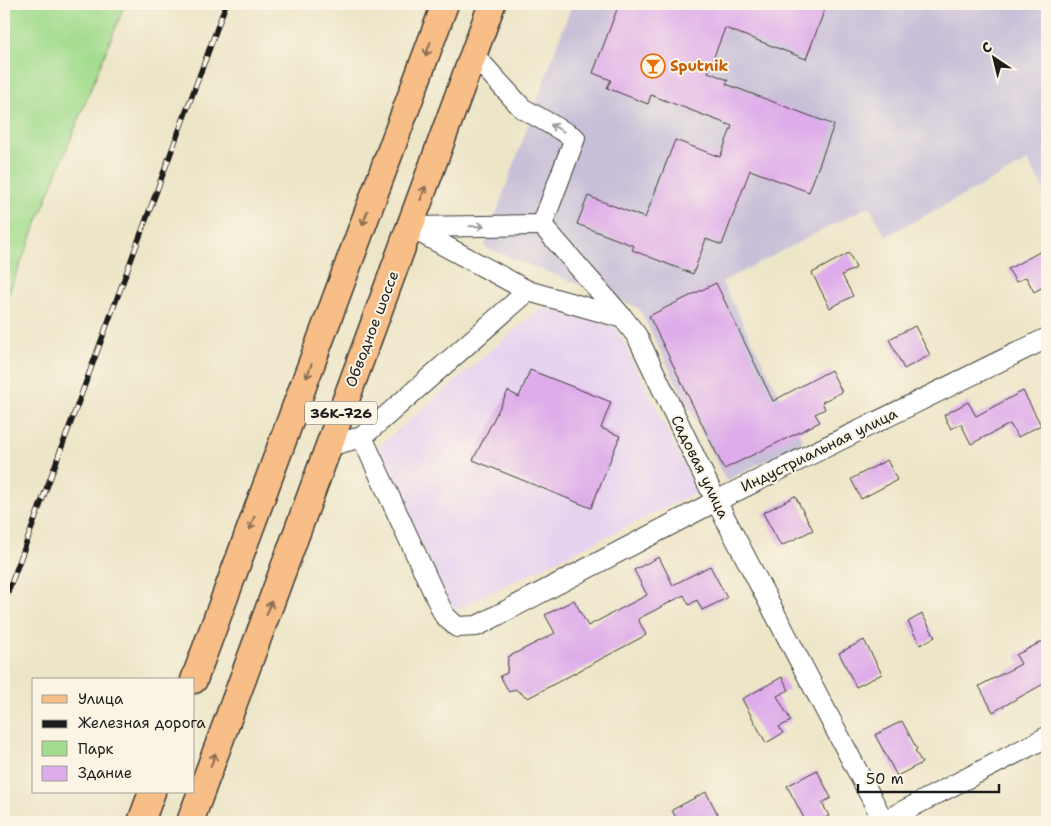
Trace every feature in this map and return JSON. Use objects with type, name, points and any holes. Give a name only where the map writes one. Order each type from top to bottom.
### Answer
[{"type":"main road","name":"36К-726","points":[[195,678],[445,4]]},
{"type":"main road","name":"Обводное шоссе","points":[[190,822],[492,4]]},
{"type":"main road","points":[[141,822],[151,794]]},
{"type":"street","points":[[410,227],[542,226],[575,138],[522,108],[473,54]]},
{"type":"street","name":"Садовая улица","points":[[542,226],[637,336],[716,501],[883,822]]},
{"type":"street","points":[[410,227],[528,291],[623,318]]},
{"type":"street","points":[[328,446],[362,437],[528,291]]},
{"type":"street","name":"Индустриальная улица","points":[[362,437],[444,615],[457,627],[477,626],[716,501],[1047,338]]},
{"type":"street","points":[[883,822],[1047,737]]},
{"type":"shaded area","points":[[572,4],[1047,4],[1047,196],[1028,161],[886,236],[869,206],[722,282],[803,441],[726,481],[639,308],[484,247]]},
{"type":"shaded area","points":[[542,307],[616,327],[697,492],[453,611],[376,449]]},
{"type":"green space","points":[[4,4],[125,4],[4,305]]},
{"type":"building","points":[[619,4],[810,4],[825,9],[806,59],[725,28],[708,72],[728,80],[726,84],[834,125],[809,192],[750,170],[722,245],[706,239],[693,274],[632,250],[634,246],[577,224],[588,196],[645,218],[675,140],[720,157],[732,126],[651,95],[648,104],[607,88],[611,80],[593,73]]},
{"type":"building","points":[[1047,248],[1047,285],[1034,292],[1026,277],[1016,282],[1008,269]]},
{"type":"building","points":[[849,253],[856,268],[842,275],[853,296],[830,308],[812,273]]},
{"type":"building","points":[[716,283],[773,401],[831,370],[842,392],[822,402],[825,409],[815,414],[820,422],[724,469],[649,316]]},
{"type":"building","points":[[915,326],[930,355],[904,369],[889,339]]},
{"type":"building","points":[[530,370],[611,402],[601,428],[620,436],[591,508],[473,460],[508,391],[519,397]]},
{"type":"building","points":[[1023,391],[1041,425],[1018,437],[1010,424],[971,444],[961,424],[951,429],[944,415],[968,402],[976,416]]},
{"type":"building","points":[[887,460],[897,480],[861,499],[851,479]]},
{"type":"building","points":[[795,496],[813,530],[781,546],[763,513]]},
{"type":"building","points":[[659,557],[673,585],[710,566],[727,598],[702,610],[697,600],[689,605],[684,595],[638,619],[646,635],[528,698],[515,689],[509,692],[500,676],[507,673],[508,657],[555,633],[545,615],[574,600],[588,626],[647,595],[634,570]]},
{"type":"building","points":[[922,614],[935,637],[920,645],[908,622]]},
{"type":"building","points":[[1047,639],[1047,682],[993,712],[979,686],[1021,664],[1016,655]]},
{"type":"building","points":[[864,640],[882,674],[856,687],[839,653]]},
{"type":"building","points":[[782,677],[789,690],[777,696],[791,721],[779,727],[783,733],[766,743],[742,699]]},
{"type":"building","points":[[902,721],[917,749],[915,751],[922,763],[897,776],[875,735]]},
{"type":"building","points":[[817,770],[831,798],[822,803],[829,816],[817,822],[806,822],[787,786]]},
{"type":"building","points":[[706,792],[722,822],[678,822],[672,810]]},
{"type":"railway","points":[[4,603],[226,4]]},
{"type":"place","name":"Sputnik","points":[[653,66]]}]
